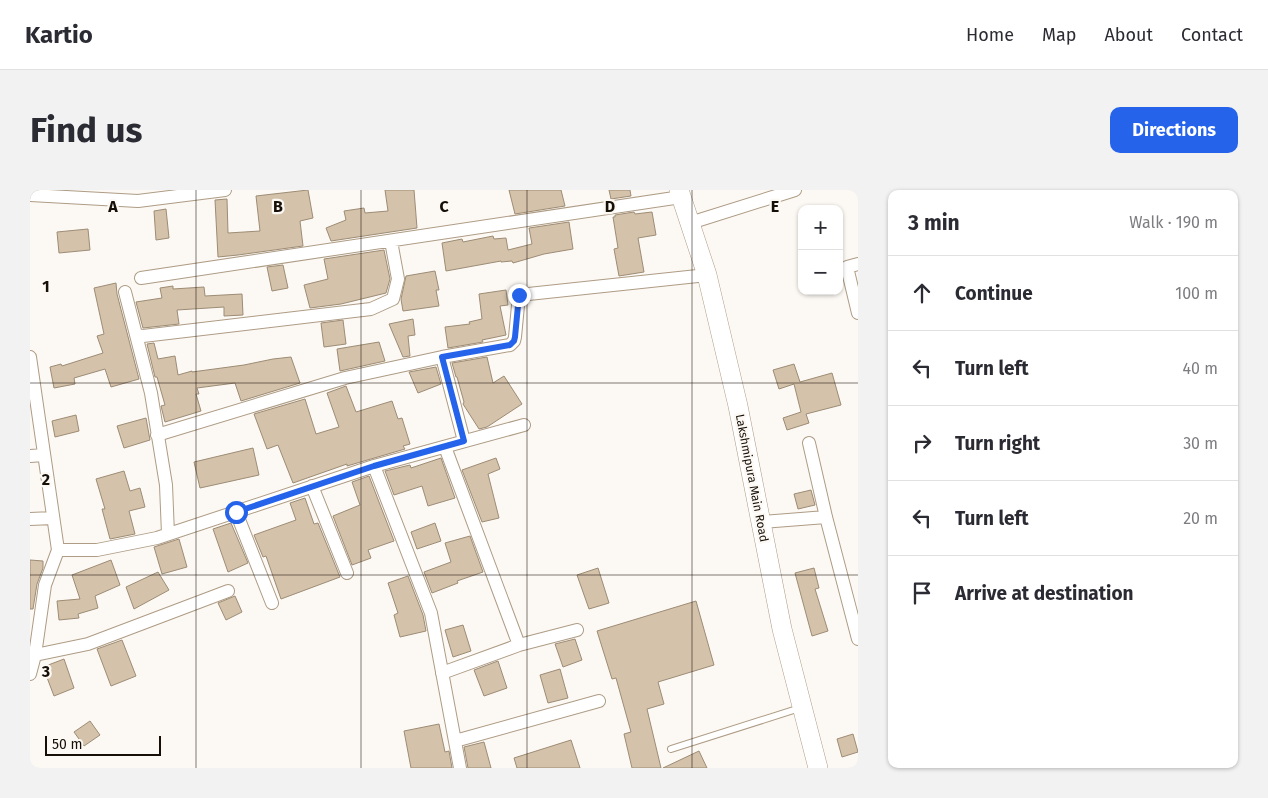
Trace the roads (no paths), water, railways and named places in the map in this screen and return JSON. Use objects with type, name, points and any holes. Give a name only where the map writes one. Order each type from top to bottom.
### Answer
[{"type":"main road","name":"Lakshmipura Main Road","points":[[680,194],[706,275],[738,406],[782,629],[818,768]]},
{"type":"street","points":[[30,195],[138,201],[225,190]]},
{"type":"street","points":[[690,223],[778,193],[795,190]]},
{"type":"street","points":[[141,278],[391,241],[680,194]]},
{"type":"street","points":[[136,334],[143,336],[371,309],[393,299],[398,279],[391,241]]},
{"type":"street","points":[[858,264],[847,266],[858,313]]},
{"type":"street","points":[[157,435],[345,378],[442,357],[510,345],[515,337],[519,295],[706,275]]},
{"type":"street","points":[[124,292],[151,393],[166,485],[168,534]]},
{"type":"street","points":[[30,357],[32,391],[44,455],[58,550],[36,594],[35,654],[30,674]]},
{"type":"street","points":[[442,357],[464,441]]},
{"type":"street","points":[[58,550],[97,550],[156,538],[374,466],[524,425]]},
{"type":"street","points":[[809,443],[858,640]]},
{"type":"street","points":[[445,446],[519,645]]},
{"type":"street","points":[[30,456],[44,455]]},
{"type":"street","points":[[374,466],[431,613],[460,768]]},
{"type":"street","points":[[312,486],[347,573]]},
{"type":"street","points":[[236,512],[272,603]]},
{"type":"street","points":[[762,522],[826,517]]},
{"type":"street","points":[[30,519],[54,518]]},
{"type":"street","points":[[35,654],[88,644],[228,592]]},
{"type":"street","points":[[442,673],[519,645],[578,630]]},
{"type":"street","points":[[455,741],[599,701]]},
{"type":"lane","points":[[671,749],[803,707]]}]
